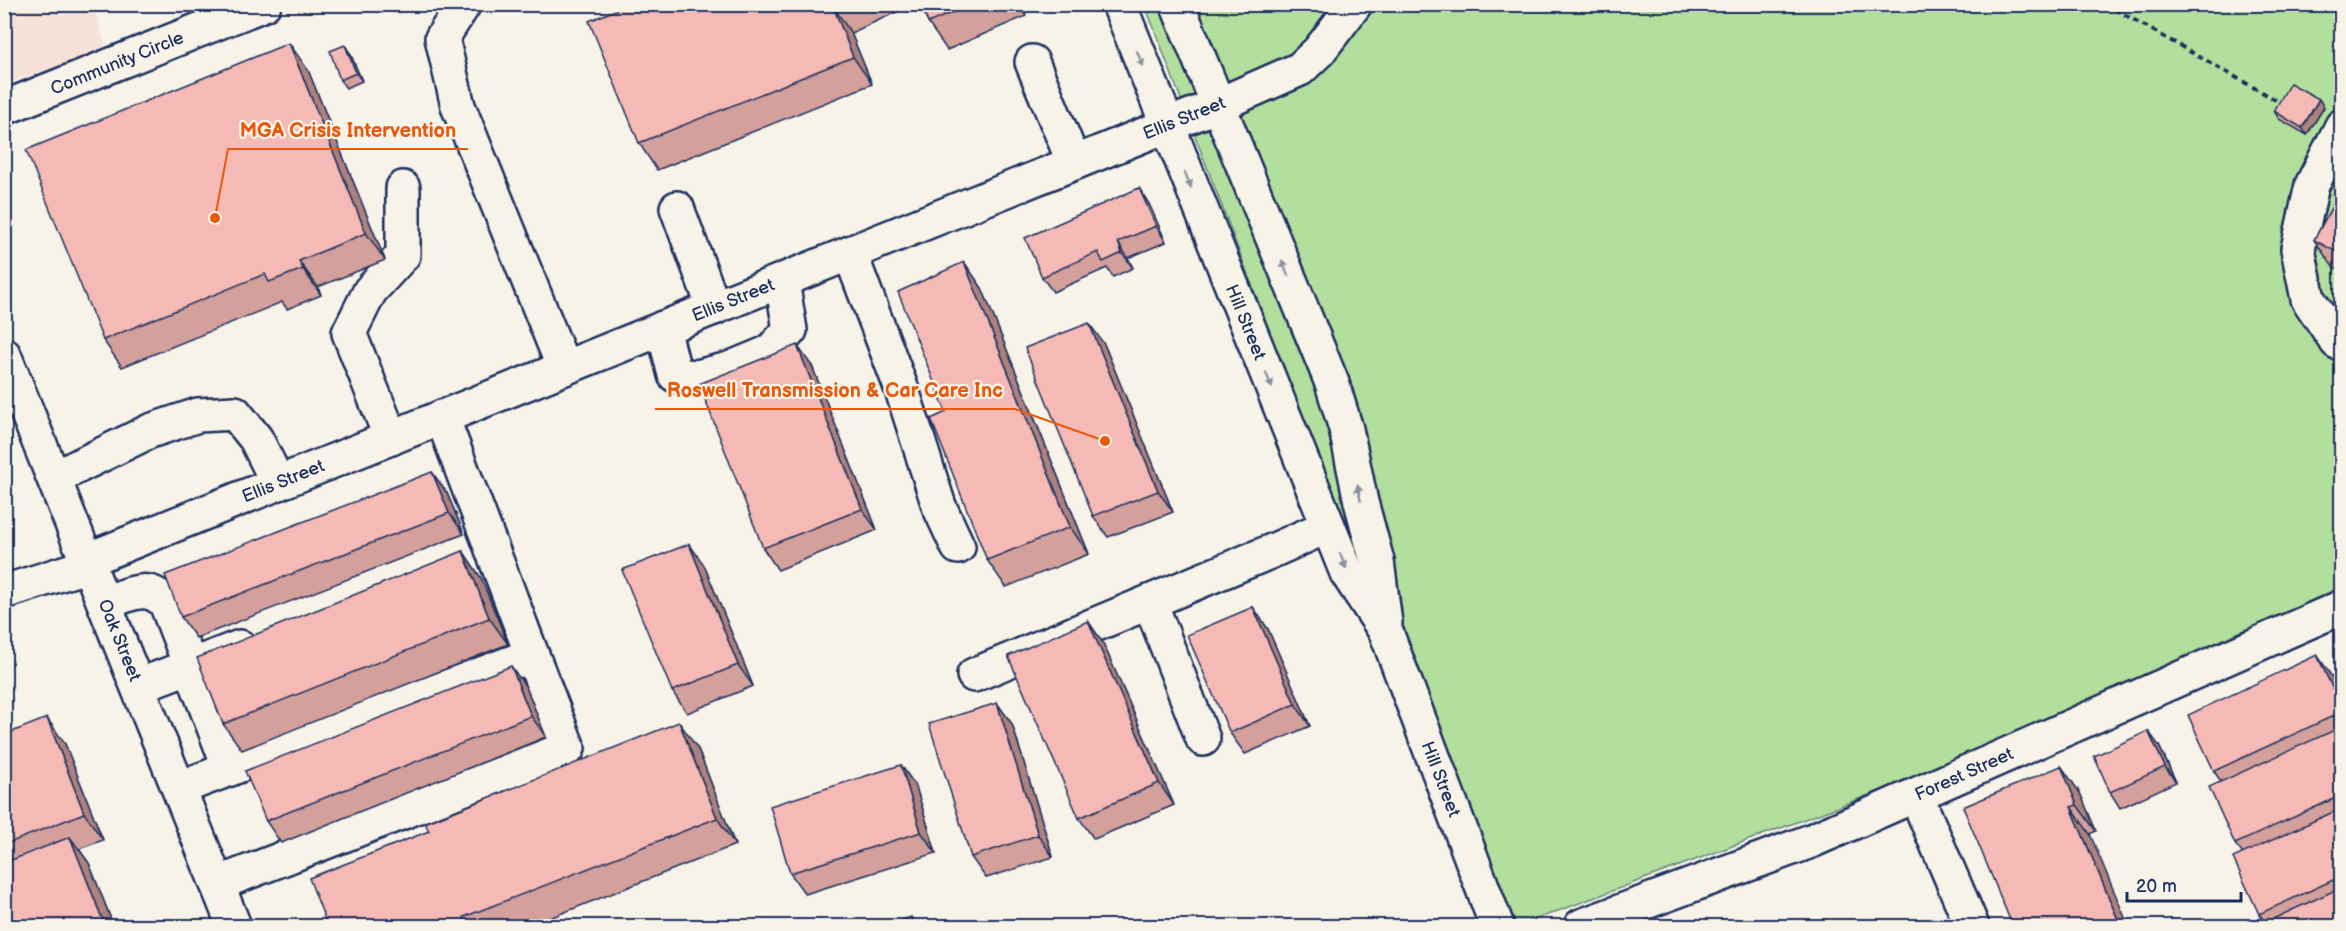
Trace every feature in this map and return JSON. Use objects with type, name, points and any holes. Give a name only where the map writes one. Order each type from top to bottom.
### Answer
[{"type":"street","name":"Community Circle","points":[[4,108],[264,4]]},
{"type":"street","points":[[464,4],[442,38],[458,106],[564,368]]},
{"type":"street","name":"Hill Street","points":[[1119,4],[1347,573],[1386,633],[1497,927]]},
{"type":"street","name":"Hill Street","points":[[1177,4],[1332,383],[1346,429],[1361,502],[1377,561],[1386,633]]},
{"type":"street","name":"Ellis Street","points":[[4,592],[88,562],[278,483],[1218,105],[1300,69],[1318,51],[1355,4]]},
{"type":"street","points":[[1032,62],[1074,163]]},
{"type":"street","points":[[2342,126],[2312,185],[2298,249],[2308,299],[2337,342],[2342,344]]},
{"type":"street","points":[[391,438],[349,333],[370,291],[403,255],[403,188]]},
{"type":"street","points":[[677,208],[714,308]]},
{"type":"street","points":[[850,253],[902,390],[939,506],[958,547]]},
{"type":"street","points":[[663,328],[675,375],[696,377],[729,369],[770,352],[790,330],[782,281]]},
{"type":"street","name":"Oak Street","points":[[4,355],[234,927]]},
{"type":"street","points":[[54,478],[159,428],[198,415],[236,413],[256,439],[278,483]]},
{"type":"street","points":[[217,884],[568,748],[532,655],[481,554],[442,417]]},
{"type":"street","points":[[974,675],[1328,526]]},
{"type":"street","points":[[105,603],[143,591],[159,595],[166,603],[230,769]]},
{"type":"street","points":[[1150,602],[1203,739]]},
{"type":"street","name":"Forest Street","points":[[1581,927],[1810,841],[2339,616]]},
{"type":"street","points":[[138,686],[269,636]]},
{"type":"street","points":[[179,788],[532,655]]},
{"type":"street","points":[[1916,795],[1972,927]]},
{"type":"path","points":[[2106,4],[2284,104]]},
{"type":"shaded area","points":[[5,5],[93,5],[107,51],[5,84]]},
{"type":"green space","points":[[1145,5],[2341,5],[2341,619],[1518,926],[1497,926]]},
{"type":"building","points":[[630,4],[837,4],[833,6],[853,57],[639,143],[589,21]]},
{"type":"building","points":[[921,4],[972,4],[928,23]]},
{"type":"building","points":[[289,43],[366,233],[299,261],[303,269],[269,282],[265,274],[103,340],[26,150]]},
{"type":"building","points":[[345,45],[356,73],[340,80],[330,51]]},
{"type":"building","points":[[2290,83],[2319,99],[2302,128],[2274,111]]},
{"type":"building","points":[[1139,188],[1156,226],[1118,242],[1122,253],[1103,262],[1098,252],[1042,277],[1025,238]]},
{"type":"building","points":[[2342,188],[2342,255],[2314,240]]},
{"type":"building","points":[[964,262],[1070,527],[987,560],[931,419],[946,412],[898,292]]},
{"type":"building","points":[[1089,323],[1158,491],[1093,516],[1025,348]]},
{"type":"building","points":[[797,345],[862,509],[763,548],[699,384]]},
{"type":"building","points":[[432,472],[449,513],[181,617],[165,575]]},
{"type":"building","points":[[689,544],[738,665],[672,691],[622,570]]},
{"type":"building","points":[[463,551],[489,618],[223,724],[197,658]]},
{"type":"building","points":[[1253,607],[1295,704],[1230,733],[1187,635]]},
{"type":"building","points":[[1088,621],[1159,783],[1079,818],[1008,656]]},
{"type":"building","points":[[2317,655],[2342,712],[2214,771],[2188,715]]},
{"type":"building","points":[[511,666],[531,716],[266,821],[245,771]]},
{"type":"building","points":[[997,703],[1038,835],[971,857],[929,724]]},
{"type":"building","points":[[47,718],[84,813],[4,845],[4,735]]},
{"type":"building","points":[[679,722],[717,818],[464,917],[468,925],[465,927],[328,927],[309,878],[429,831],[425,823]]},
{"type":"building","points":[[2339,728],[2342,734],[2342,795],[2235,844],[2209,787]]},
{"type":"building","points":[[2148,731],[2165,767],[2110,792],[2094,756]]},
{"type":"building","points":[[901,765],[921,832],[790,873],[770,806]]},
{"type":"building","points":[[2061,766],[2077,805],[2071,807],[2121,927],[2013,927],[1963,807]]},
{"type":"building","points":[[2342,808],[2342,876],[2259,914],[2233,858]]},
{"type":"building","points":[[70,837],[103,921],[90,927],[4,927],[4,863]]},
{"type":"building","points":[[2342,887],[2342,927],[2263,927],[2262,924]]},
{"type":"building","points":[[911,917],[914,927],[884,927]]},
{"type":"place","name":"MGA Crisis Intervention","points":[[215,218]]},
{"type":"place","name":"Roswell Transmission & Car Care Inc","points":[[1105,441]]}]
